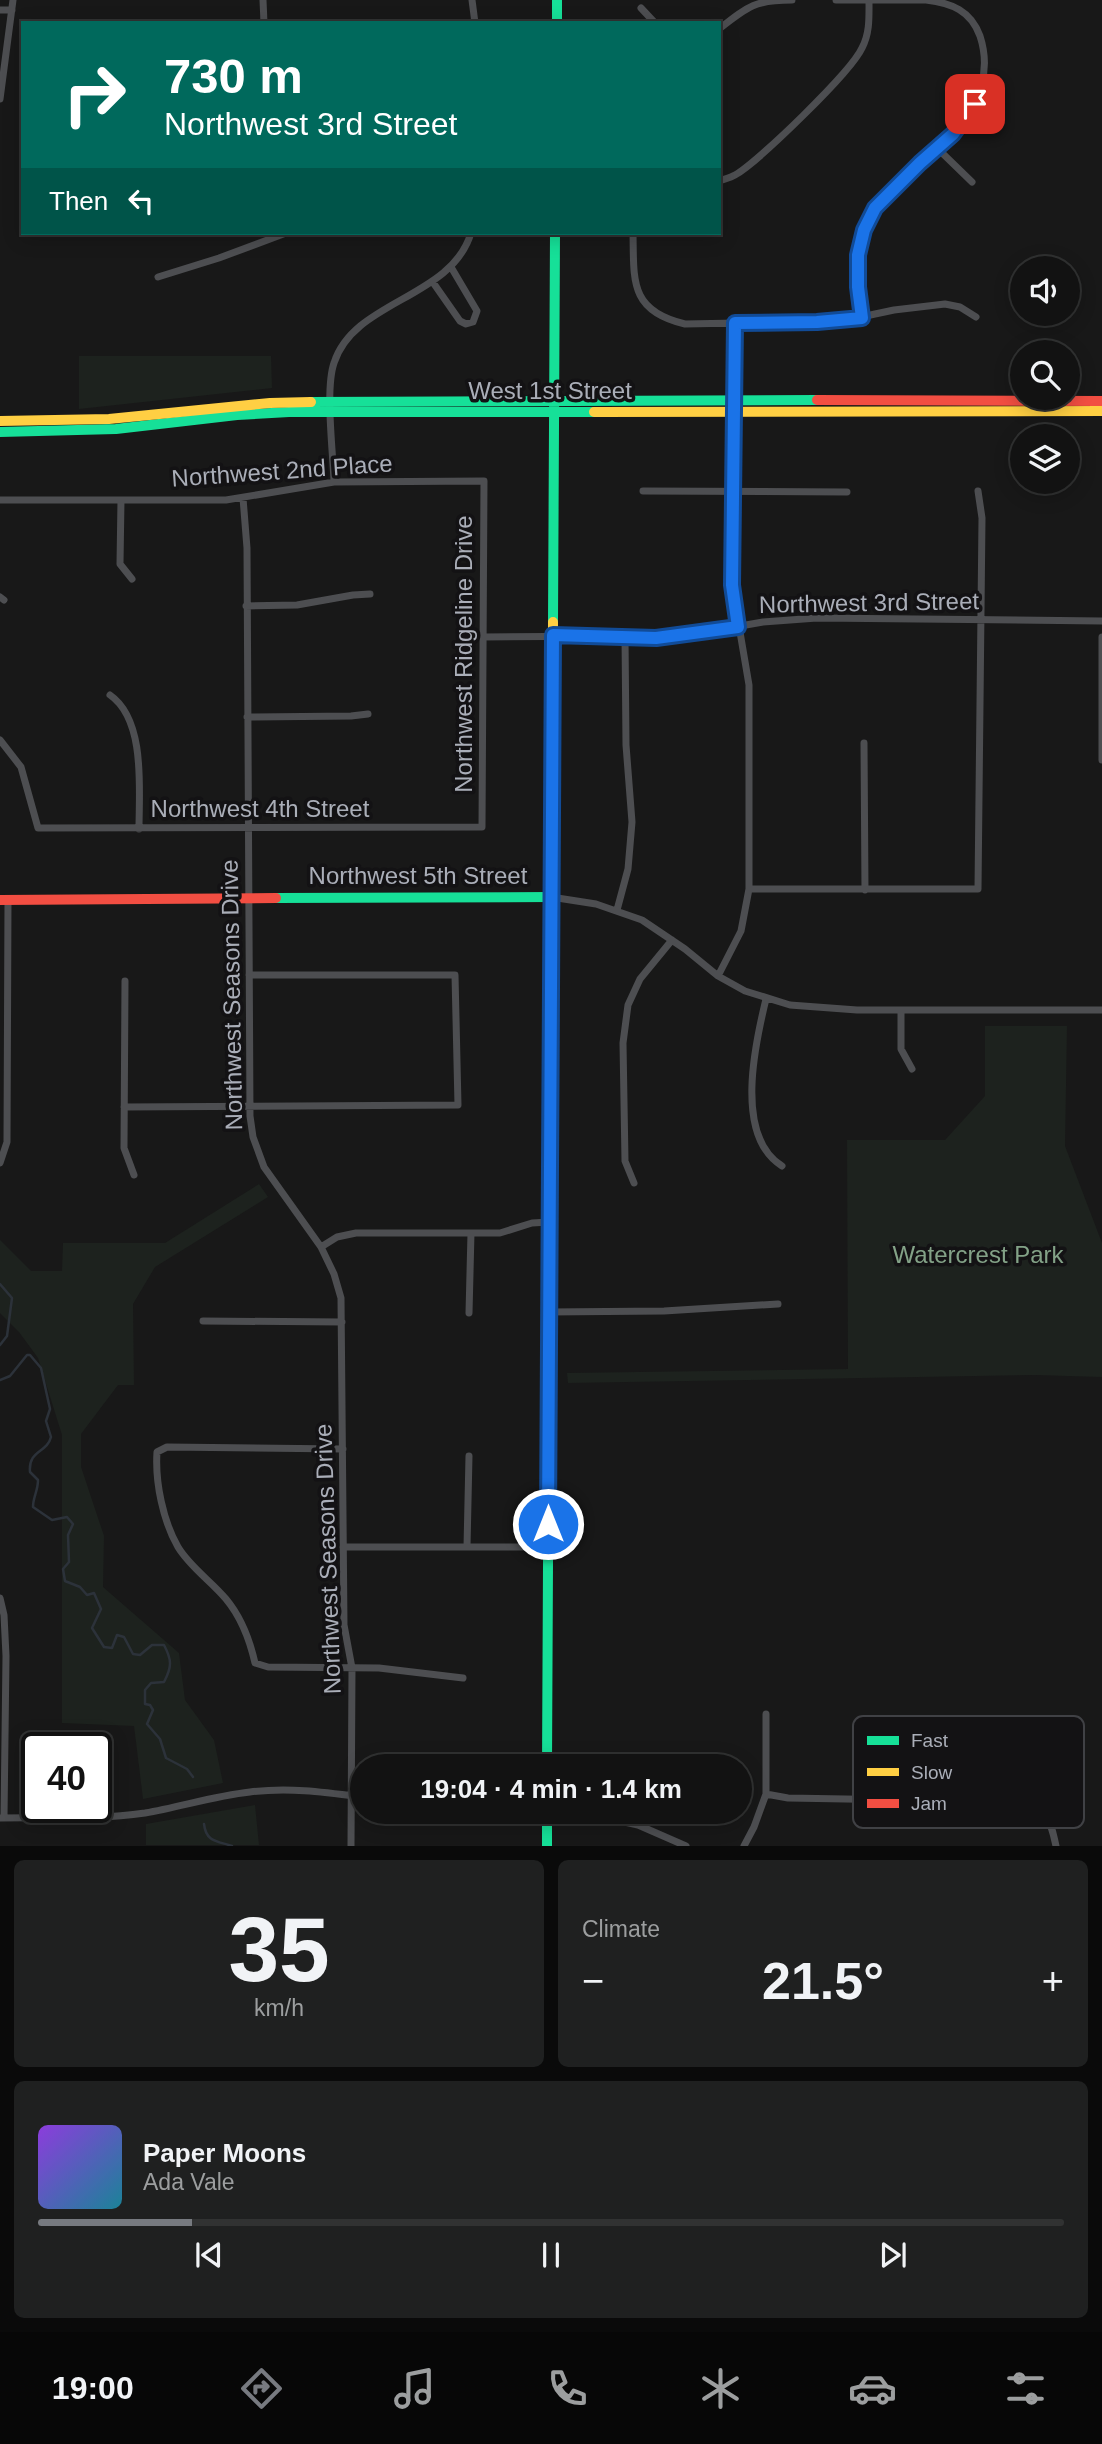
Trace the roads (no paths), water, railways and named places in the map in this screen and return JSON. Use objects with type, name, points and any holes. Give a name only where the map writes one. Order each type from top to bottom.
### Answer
[{"type":"street","points":[[0,99],[13,0]]},
{"type":"street","points":[[263,0],[264,21]]},
{"type":"street","points":[[472,0],[475,21]]},
{"type":"street","points":[[557,0],[557,21]]},
{"type":"street","points":[[721,27],[748,7],[763,1],[792,0]]},
{"type":"street","points":[[836,0],[926,0],[946,3],[960,8],[976,24],[985,51],[984,77],[975,104],[953,134],[875,208],[864,230],[858,255],[862,318]]},
{"type":"street","points":[[721,180],[734,176],[749,165],[851,65],[860,53],[868,34],[869,0]]},
{"type":"street","points":[[642,8],[653,21]]},
{"type":"street","points":[[0,10],[12,10]]},
{"type":"street","points":[[937,148],[972,182]]},
{"type":"street","points":[[158,277],[281,235]]},
{"type":"street","points":[[334,482],[331,407],[333,365],[341,347],[352,334],[452,267],[463,252],[470,235]]},
{"type":"street","points":[[547,1754],[555,235]]},
{"type":"street","points":[[633,235],[636,289],[648,305],[667,318],[685,324],[817,322],[862,318],[894,310],[945,304],[960,307],[976,317]]},
{"type":"street","points":[[432,281],[460,321],[466,324],[473,322],[477,311],[452,267]]},
{"type":"street","points":[[718,976],[741,931],[749,890],[749,695],[732,585],[735,323]]},
{"type":"street","name":"West 1st Street","points":[[735,407],[1102,401]]},
{"type":"street","name":"West 1st Street","points":[[0,421],[109,419],[270,403],[331,407],[1102,411]]},
{"type":"street","name":"West 1st Street","points":[[0,432],[96,431],[331,407]]},
{"type":"street","name":"Northwest 2nd Place","points":[[0,500],[243,498],[291,487],[334,482],[484,481]]},
{"type":"street","name":"Northwest Ridgeline Drive","points":[[482,827],[484,481]]},
{"type":"street","points":[[643,491],[848,492]]},
{"type":"street","points":[[749,890],[978,889],[982,518],[978,491]]},
{"type":"street","name":"Northwest Seasons Drive","points":[[243,498],[247,548],[250,1106],[254,1137],[264,1167],[321,1247],[334,1274],[341,1298],[344,1625],[352,1668],[351,1754]]},
{"type":"street","points":[[121,500],[120,564],[132,579]]},
{"type":"street","points":[[246,606],[297,605],[370,594]]},
{"type":"street","name":"Northwest 3rd Street","points":[[483,636],[656,638],[763,622],[817,618],[1102,621]]},
{"type":"street","points":[[617,910],[628,869],[632,822],[625,745],[625,636]]},
{"type":"street","points":[[1102,637],[1102,760]]},
{"type":"street","points":[[110,695],[121,704],[125,712],[136,748],[139,829]]},
{"type":"street","points":[[247,717],[368,714]]},
{"type":"street","name":"Northwest 4th Street","points":[[0,740],[21,767],[38,828],[482,827]]},
{"type":"street","points":[[864,743],[865,890]]},
{"type":"street","name":"Northwest 5th Street","points":[[4,900],[551,897],[617,910],[642,920],[718,976],[766,999],[813,1009],[1102,1010]]},
{"type":"street","points":[[0,1163],[7,1142],[4,900]]},
{"type":"street","points":[[634,1183],[625,1161],[623,1043],[628,1006],[640,979],[672,940]]},
{"type":"street","points":[[124,1107],[458,1105],[455,975],[249,975]]},
{"type":"street","points":[[125,981],[124,1148],[134,1175]]},
{"type":"street","points":[[766,999],[754,1051],[753,1098],[759,1139],[766,1153],[782,1166]]},
{"type":"street","points":[[901,1010],[901,1049],[912,1069]]},
{"type":"street","points":[[321,1247],[337,1237],[356,1233],[500,1233],[532,1223],[549,1222]]},
{"type":"street","points":[[469,1312],[471,1233]]},
{"type":"street","points":[[548,1312],[664,1311],[778,1304]]},
{"type":"street","points":[[202,1321],[342,1322]]},
{"type":"street","points":[[343,1448],[167,1447],[157,1452],[156,1465],[166,1519],[179,1548],[226,1600],[251,1643],[254,1663],[268,1667],[379,1668],[463,1678]]},
{"type":"street","points":[[467,1547],[469,1455]]},
{"type":"street","points":[[343,1547],[548,1547]]},
{"type":"street","points":[[0,1598],[4,1615],[6,1656],[2,1818],[98,1817],[145,1812],[229,1795],[274,1790],[311,1790],[350,1796]]},
{"type":"street","points":[[744,1846],[766,1794],[766,1714]]},
{"type":"street","points":[[766,1794],[788,1798],[853,1799]]},
{"type":"street","name":"Northwest Seasons Drive","points":[[351,1824],[351,1846]]},
{"type":"street","points":[[547,1824],[547,1846]]},
{"type":"street","points":[[633,1824],[686,1846]]},
{"type":"street","points":[[1052,1828],[1056,1846]]},
{"type":"waterway","points":[[0,1284],[12,1298],[7,1336],[0,1345]]},
{"type":"waterway","points":[[0,1380],[10,1376],[27,1355],[41,1368],[50,1409],[46,1421],[51,1437],[30,1465],[30,1472],[38,1480],[33,1507],[52,1520],[67,1517],[73,1524],[68,1535],[69,1562],[63,1569],[65,1581],[80,1587],[87,1595],[94,1593],[101,1609],[92,1628],[104,1647],[112,1648],[117,1635],[124,1637],[133,1654],[140,1655],[152,1645],[164,1645],[170,1659],[170,1668],[164,1682],[151,1683],[145,1690],[145,1704],[150,1705],[153,1710],[147,1724],[160,1739],[166,1758],[187,1769],[193,1777]]},
{"type":"waterway","points":[[204,1824],[210,1838],[232,1846]]},
{"type":"park label","name":"Watercrest Park","points":[[978,1255]]}]
